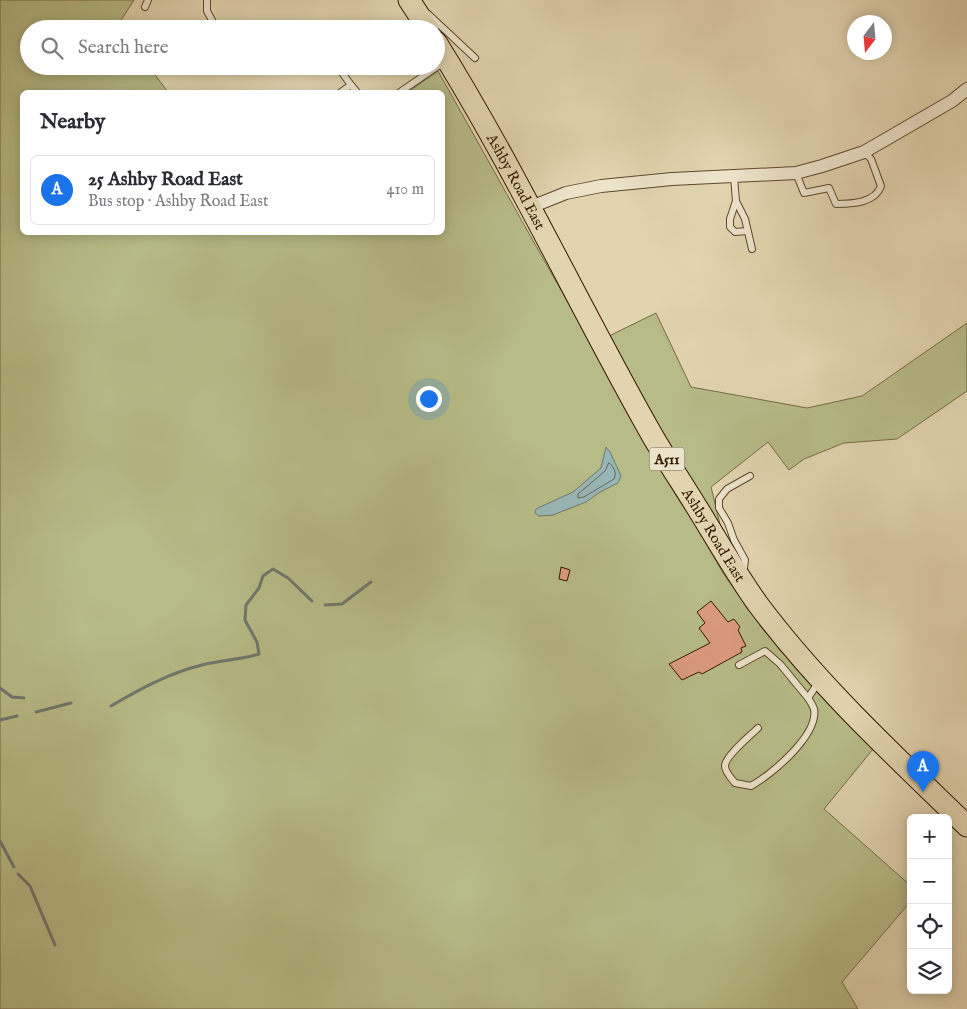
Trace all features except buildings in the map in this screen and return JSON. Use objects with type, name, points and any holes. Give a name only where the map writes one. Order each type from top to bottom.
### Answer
[{"type":"highway","name":"Ashby Road East","points":[[445,56],[531,207],[648,429],[736,572],[758,603],[820,680],[967,826]]},
{"type":"street","points":[[531,207],[566,194],[601,186],[672,179],[796,173],[822,166],[864,152],[952,101],[967,89]]},
{"type":"lane","points":[[145,7],[148,0]]},
{"type":"lane","points":[[207,0],[207,11],[212,20]]},
{"type":"lane","points":[[416,9],[432,16],[436,20]]},
{"type":"lane","points":[[445,29],[475,58]]},
{"type":"lane","points":[[344,75],[355,90]]},
{"type":"lane","points":[[402,90],[417,75]]},
{"type":"lane","points":[[344,90],[351,85]]},
{"type":"lane","points":[[796,173],[804,193],[829,188],[836,204],[865,201],[875,196],[881,186],[871,159],[864,152]]},
{"type":"lane","points":[[734,177],[736,201],[744,219],[752,249]]},
{"type":"lane","points":[[736,201],[730,219],[730,227],[735,232],[747,231]]},
{"type":"lane","points":[[736,572],[744,568],[745,560],[719,508],[718,499],[727,489],[750,476]]},
{"type":"lane","points":[[739,665],[765,651],[780,664],[808,698],[814,709],[812,725],[799,746],[762,780],[751,786],[735,783],[724,764],[758,728]]},
{"type":"lane","points":[[808,698],[820,680]]},
{"type":"green space","points":[[0,0],[134,0],[121,20],[20,20],[20,75],[155,75],[166,90],[20,90],[20,235],[445,235],[445,90],[411,90],[432,75],[440,75],[723,573],[762,628],[823,697],[874,748],[824,809],[907,882],[907,906],[842,982],[858,1009],[0,1009]]},
{"type":"green space","points":[[656,313],[691,387],[807,408],[862,396],[967,323],[967,391],[897,439],[844,443],[804,459],[789,470],[768,442],[711,487],[724,541],[664,440],[609,336]]},
{"type":"water","points":[[606,447],[621,476],[618,483],[586,502],[553,515],[539,516],[535,513],[536,509],[573,492],[601,468]]},
{"type":"waterway","points":[[111,706],[178,672],[209,663],[259,654],[257,642],[245,620],[246,605],[259,588],[263,576],[273,569],[288,578],[312,601]]},
{"type":"waterway","points":[[325,605],[342,604],[371,582]]},
{"type":"waterway","points":[[0,688],[12,697],[24,698]]},
{"type":"waterway","points":[[36,712],[71,703]]},
{"type":"waterway","points":[[0,720],[17,716]]},
{"type":"waterway","points":[[0,841],[14,867]]},
{"type":"waterway","points":[[18,874],[30,886],[55,945]]},
{"type":"place","name":"25 Ashby Road East","points":[[923,792]]}]
